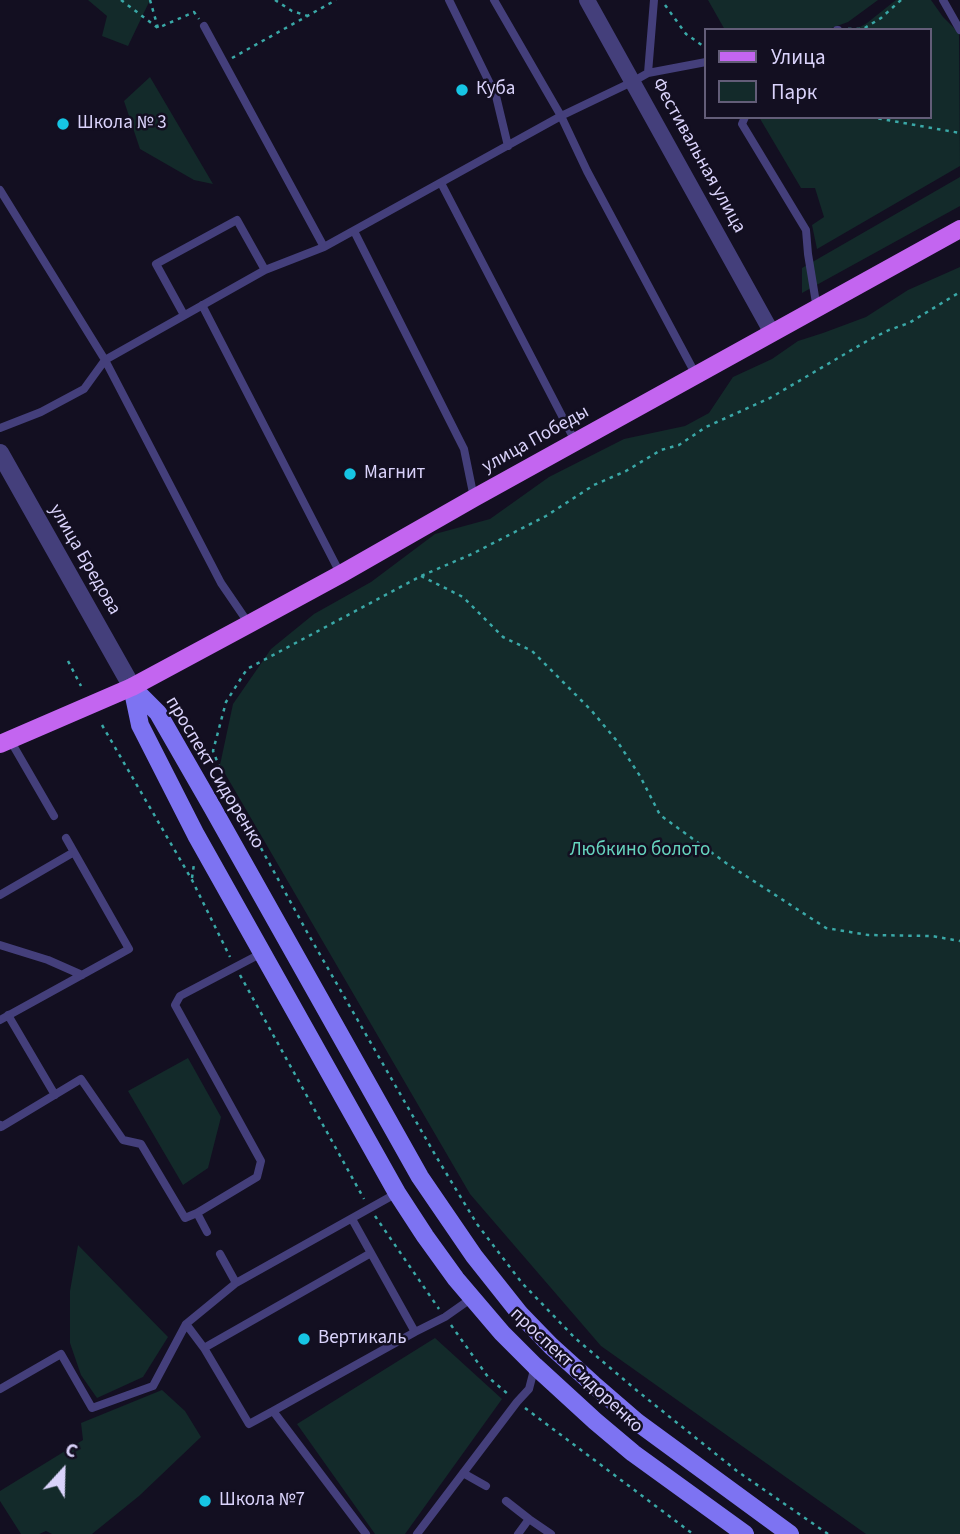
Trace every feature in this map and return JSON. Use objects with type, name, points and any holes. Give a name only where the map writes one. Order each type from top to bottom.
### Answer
[{"type":"main road","name":"улица Победы","points":[[5,742],[132,687],[341,574],[960,229]]},
{"type":"main road","name":"проспект Сидоренко","points":[[132,687],[140,725],[196,835],[397,1192],[425,1236],[472,1298],[535,1366],[633,1453],[745,1534]]},
{"type":"main road","name":"проспект Сидоренко","points":[[132,687],[158,713],[420,1177],[474,1256],[520,1314],[551,1346],[637,1422],[790,1534]]},
{"type":"street","name":"Фестивальная улица","points":[[587,0],[772,333]]},
{"type":"street","name":"улица Бредова","points":[[0,453],[132,687]]},
{"type":"street","points":[[535,1366],[551,1346]]},
{"type":"lane","points":[[449,0],[496,96],[508,146]]},
{"type":"lane","points":[[494,0],[561,116],[587,171],[696,375]]},
{"type":"lane","points":[[648,73],[654,0]]},
{"type":"lane","points":[[943,0],[960,30]]},
{"type":"lane","points":[[204,26],[324,247]]},
{"type":"lane","points":[[0,428],[41,412],[85,389],[105,360],[202,305],[265,270],[324,247],[561,116],[648,73],[704,62]]},
{"type":"lane","points":[[744,119],[742,124],[807,230],[817,309]]},
{"type":"lane","points":[[441,183],[576,442]]},
{"type":"lane","points":[[0,190],[105,360],[221,583],[249,624]]},
{"type":"lane","points":[[184,316],[156,264],[237,220],[265,270]]},
{"type":"lane","points":[[354,231],[464,449],[474,498]]},
{"type":"lane","points":[[202,305],[341,574]]},
{"type":"lane","points":[[5,742],[54,816]]},
{"type":"lane","points":[[55,1095],[4,1017],[129,948],[66,838]]},
{"type":"lane","points":[[0,895],[74,852]]},
{"type":"lane","points":[[0,945],[48,960],[82,975]]},
{"type":"lane","points":[[0,1125],[1,1127],[81,1079],[123,1140],[141,1144],[186,1218],[257,1177],[261,1161],[175,1005],[180,996],[262,953]]},
{"type":"lane","points":[[0,1389],[61,1354],[92,1408],[153,1386],[186,1324],[236,1283],[397,1192]]},
{"type":"lane","points":[[197,1213],[207,1232]]},
{"type":"lane","points":[[352,1219],[415,1332]]},
{"type":"lane","points":[[204,1348],[371,1253]]},
{"type":"lane","points":[[220,1254],[236,1283]]},
{"type":"lane","points":[[186,1324],[204,1348],[249,1424],[445,1317],[472,1298]]},
{"type":"lane","points":[[417,1534],[529,1389],[535,1366]]},
{"type":"lane","points":[[273,1411],[366,1534]]},
{"type":"lane","points":[[463,1473],[486,1486]]},
{"type":"lane","points":[[506,1500],[551,1534]]},
{"type":"lane","points":[[518,1534],[529,1519]]},
{"type":"path","points":[[121,0],[158,28]]},
{"type":"path","points":[[150,0],[158,28]]},
{"type":"path","points":[[275,0],[292,11],[307,16]]},
{"type":"path","points":[[224,62],[336,0]]},
{"type":"path","points":[[661,0],[687,34],[704,47]]},
{"type":"path","points":[[865,28],[901,0]]},
{"type":"path","points":[[158,28],[194,12],[204,26]]},
{"type":"path","points":[[881,119],[960,133]]},
{"type":"path","points":[[828,1534],[737,1471],[635,1389],[575,1339],[522,1283],[477,1224],[436,1158],[227,786],[213,751],[226,702],[247,668],[421,576],[472,554],[546,516],[594,485],[626,471],[661,450],[679,445],[706,427],[770,398],[867,341],[909,323],[960,292]]},
{"type":"path","points":[[421,576],[463,597],[503,637],[532,651],[591,710],[617,741],[640,776],[660,816],[726,863],[826,928],[868,935],[932,936],[960,941]]},
{"type":"path","points":[[68,661],[81,686]]},
{"type":"path","points":[[102,725],[111,740]]},
{"type":"green space","points":[[88,0],[150,0],[128,46],[102,36],[107,16]]},
{"type":"green space","points":[[708,0],[878,0],[848,22],[832,28],[724,28]]},
{"type":"green space","points":[[896,0],[931,0],[959,33],[960,166],[817,249],[812,225],[824,217],[815,188],[801,188],[760,119],[932,119],[932,28],[858,28]]},
{"type":"green space","points":[[150,77],[213,184],[194,180],[140,149],[124,101]]},
{"type":"green space","points":[[960,177],[960,206],[802,293],[802,268]]},
{"type":"green space","name":"Любкино болото","points":[[960,267],[960,1534],[866,1534],[601,1346],[470,1194],[220,765],[233,704],[271,649],[314,614],[371,582],[435,534],[490,519],[549,477],[624,439],[685,426],[709,413],[733,377],[772,359],[798,341],[866,317],[908,290]]},
{"type":"green space","points":[[188,1058],[221,1117],[208,1168],[183,1185],[128,1091]]},
{"type":"green space","points":[[78,1245],[168,1337],[143,1377],[97,1398],[81,1375],[70,1343],[70,1291]]},
{"type":"green space","points":[[435,1338],[502,1399],[405,1534],[375,1534],[297,1424]]},
{"type":"green space","points":[[162,1390],[185,1411],[201,1437],[139,1496],[92,1534],[52,1534],[46,1531],[39,1534],[21,1534],[0,1501],[0,1491],[83,1440],[81,1423]]},
{"type":"place","name":"Куба","points":[[462,90]]},
{"type":"place","name":"Школа № 3","points":[[63,124]]},
{"type":"place","name":"Магнит","points":[[350,474]]},
{"type":"place","name":"Вертикаль","points":[[304,1339]]},
{"type":"place","name":"Школа №7","points":[[205,1501]]}]
